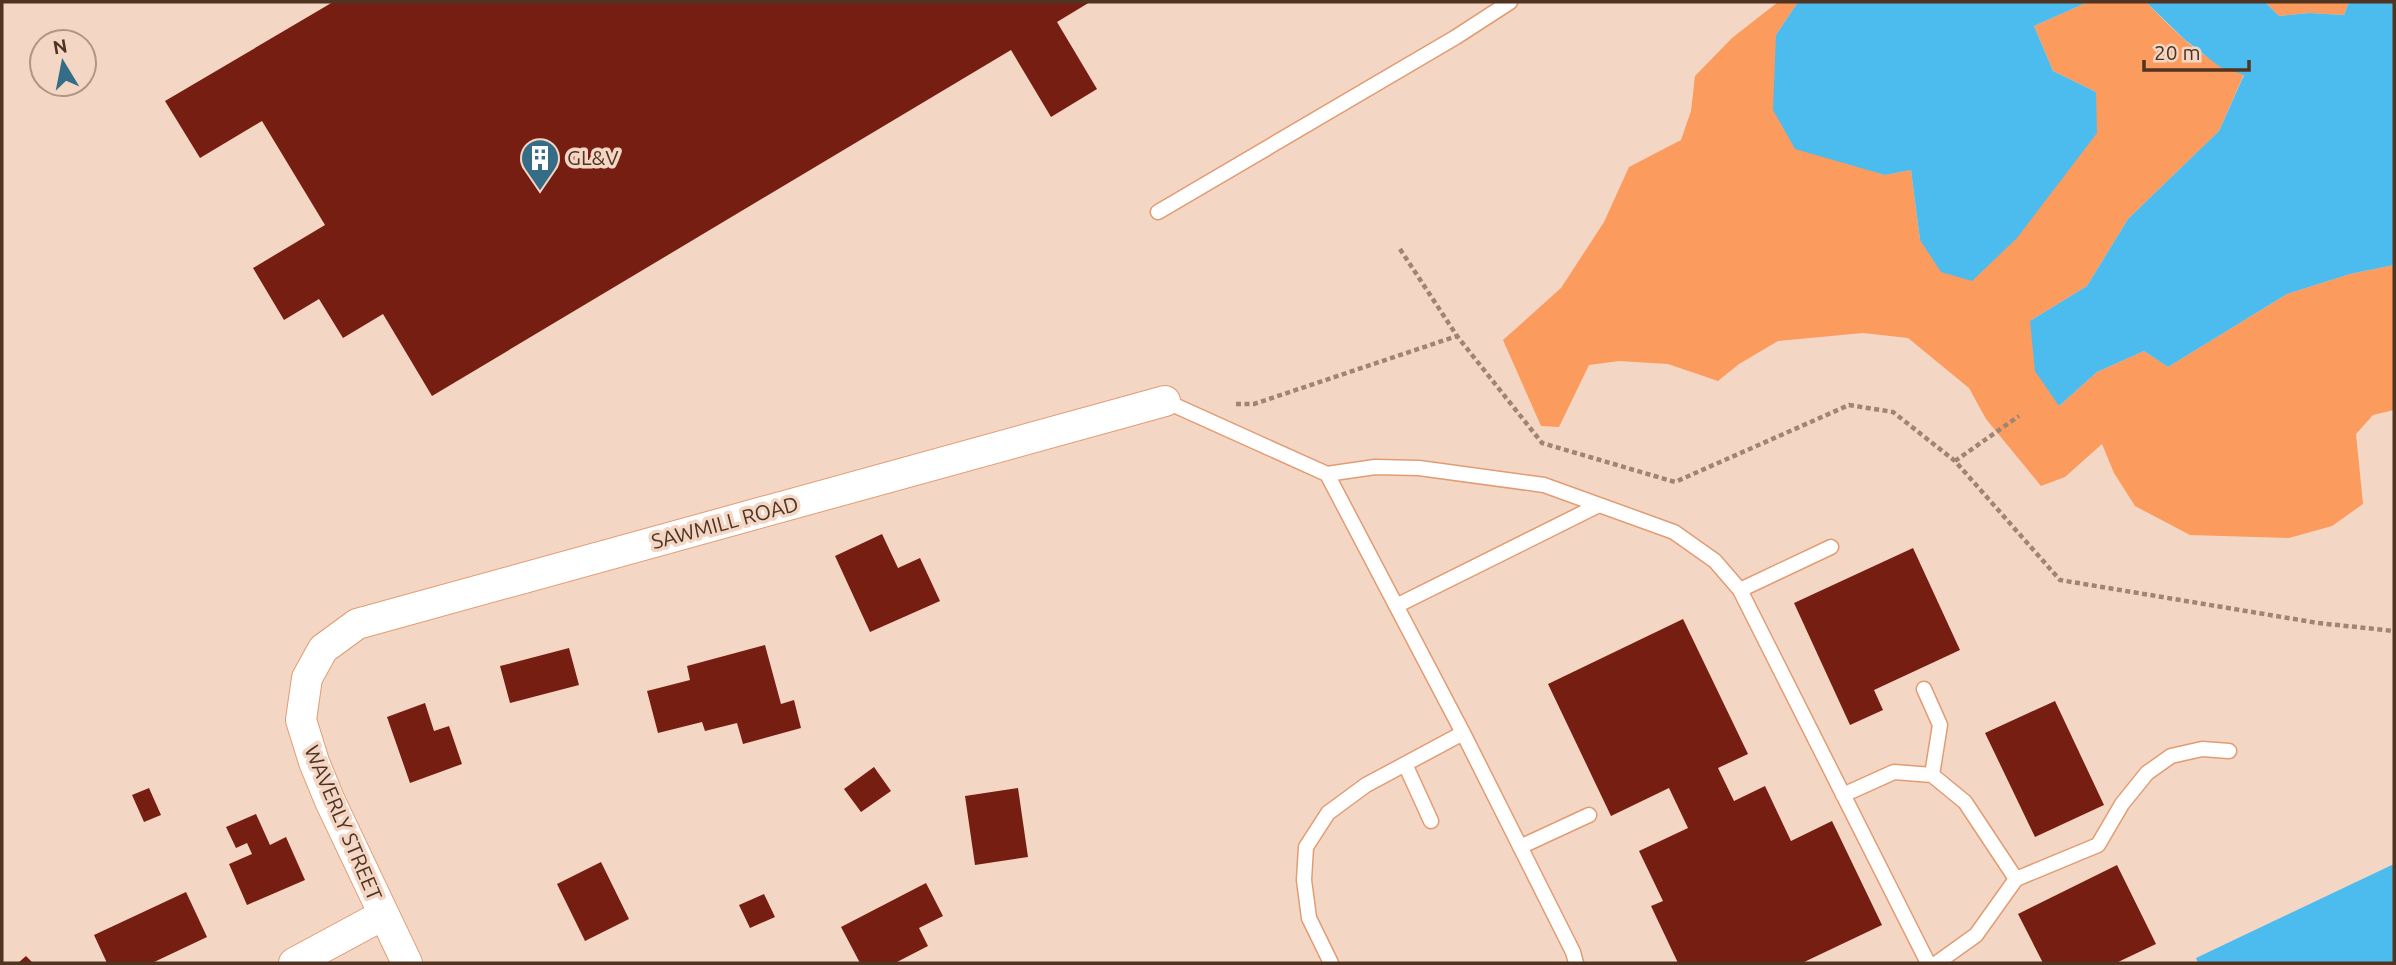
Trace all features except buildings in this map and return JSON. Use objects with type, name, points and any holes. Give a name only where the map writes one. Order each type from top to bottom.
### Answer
[{"type":"street","name":"SAWMILL ROAD","points":[[307,678],[323,649],[358,624],[1165,401]]},
{"type":"street","name":"WAVERLY STREET","points":[[307,678],[301,720],[314,762],[407,963]]},
{"type":"street","points":[[294,963],[383,915]]},
{"type":"lane","points":[[1158,212],[1456,37],[1510,2]]},
{"type":"lane","points":[[1165,401],[1327,474],[1375,467],[1419,468],[1544,485],[1674,532],[1716,561],[1740,590],[1928,963]]},
{"type":"lane","points":[[1327,474],[1462,733],[1573,952],[1576,963]]},
{"type":"lane","points":[[1396,606],[1600,505]]},
{"type":"lane","points":[[1740,590],[1831,547]]},
{"type":"lane","points":[[1924,689],[1940,725],[1932,775]]},
{"type":"lane","points":[[1331,963],[1310,918],[1304,880],[1306,847],[1328,813],[1366,785],[1462,733]]},
{"type":"lane","points":[[1937,963],[1976,935],[2016,879],[2098,845],[2122,804],[2147,773],[2171,756],[2202,749],[2229,751]]},
{"type":"lane","points":[[1405,764],[1431,821]]},
{"type":"lane","points":[[1843,795],[1894,772],[1932,775],[1965,802],[2016,879]]},
{"type":"lane","points":[[1520,847],[1589,815]]},
{"type":"path","points":[[1400,249],[1457,336],[1542,443],[1675,482],[1849,405],[1893,412],[1955,461],[2060,580],[2318,624],[2394,631]]},
{"type":"path","points":[[1228,403],[1254,404],[1457,336]]},
{"type":"path","points":[[1955,461],[2019,416]]},
{"type":"shaded area","points":[[1778,2],[1798,2],[1776,35],[1845,162],[1885,175],[1911,170],[1920,240],[2096,92],[2053,71],[2034,26],[2088,2],[2146,2],[2202,54],[2244,74],[2219,131],[2128,219],[2087,286],[2030,321],[2059,406],[2097,372],[2144,351],[2168,367],[2287,294],[2350,274],[2394,265],[2394,410],[2373,415],[2356,434],[2363,504],[2332,526],[2289,538],[2190,535],[2135,506],[2114,473],[2102,444],[2065,477],[2041,486],[1986,419],[1969,388],[1908,338],[1863,333],[1778,341],[1739,364],[1718,381],[1668,364],[1619,361],[1589,365],[1559,427],[1541,426],[1503,340],[1561,288],[1604,222],[1629,167],[1681,140],[1691,111],[1695,76],[1732,38]]},
{"type":"shaded area","points":[[2265,2],[2349,2],[2344,15],[2309,13],[2279,16]]},
{"type":"water","points":[[1798,2],[2088,2],[2034,26],[2053,71],[2096,92],[2097,133],[2017,238],[1972,281],[1941,272],[1920,240],[1911,170],[1885,175],[1795,149],[1773,110],[1776,35]]},
{"type":"water","points":[[2146,2],[2265,2],[2279,16],[2309,13],[2344,15],[2349,2],[2394,2],[2394,265],[2350,274],[2287,294],[2168,367],[2144,351],[2097,372],[2059,406],[2035,371],[2030,321],[2087,286],[2128,219],[2219,131],[2244,75],[2220,67],[2184,39]]},
{"type":"water","points":[[2394,864],[2394,963],[2198,963],[2196,958]]},
{"type":"place","name":"GL&V","points":[[540,192]]}]
